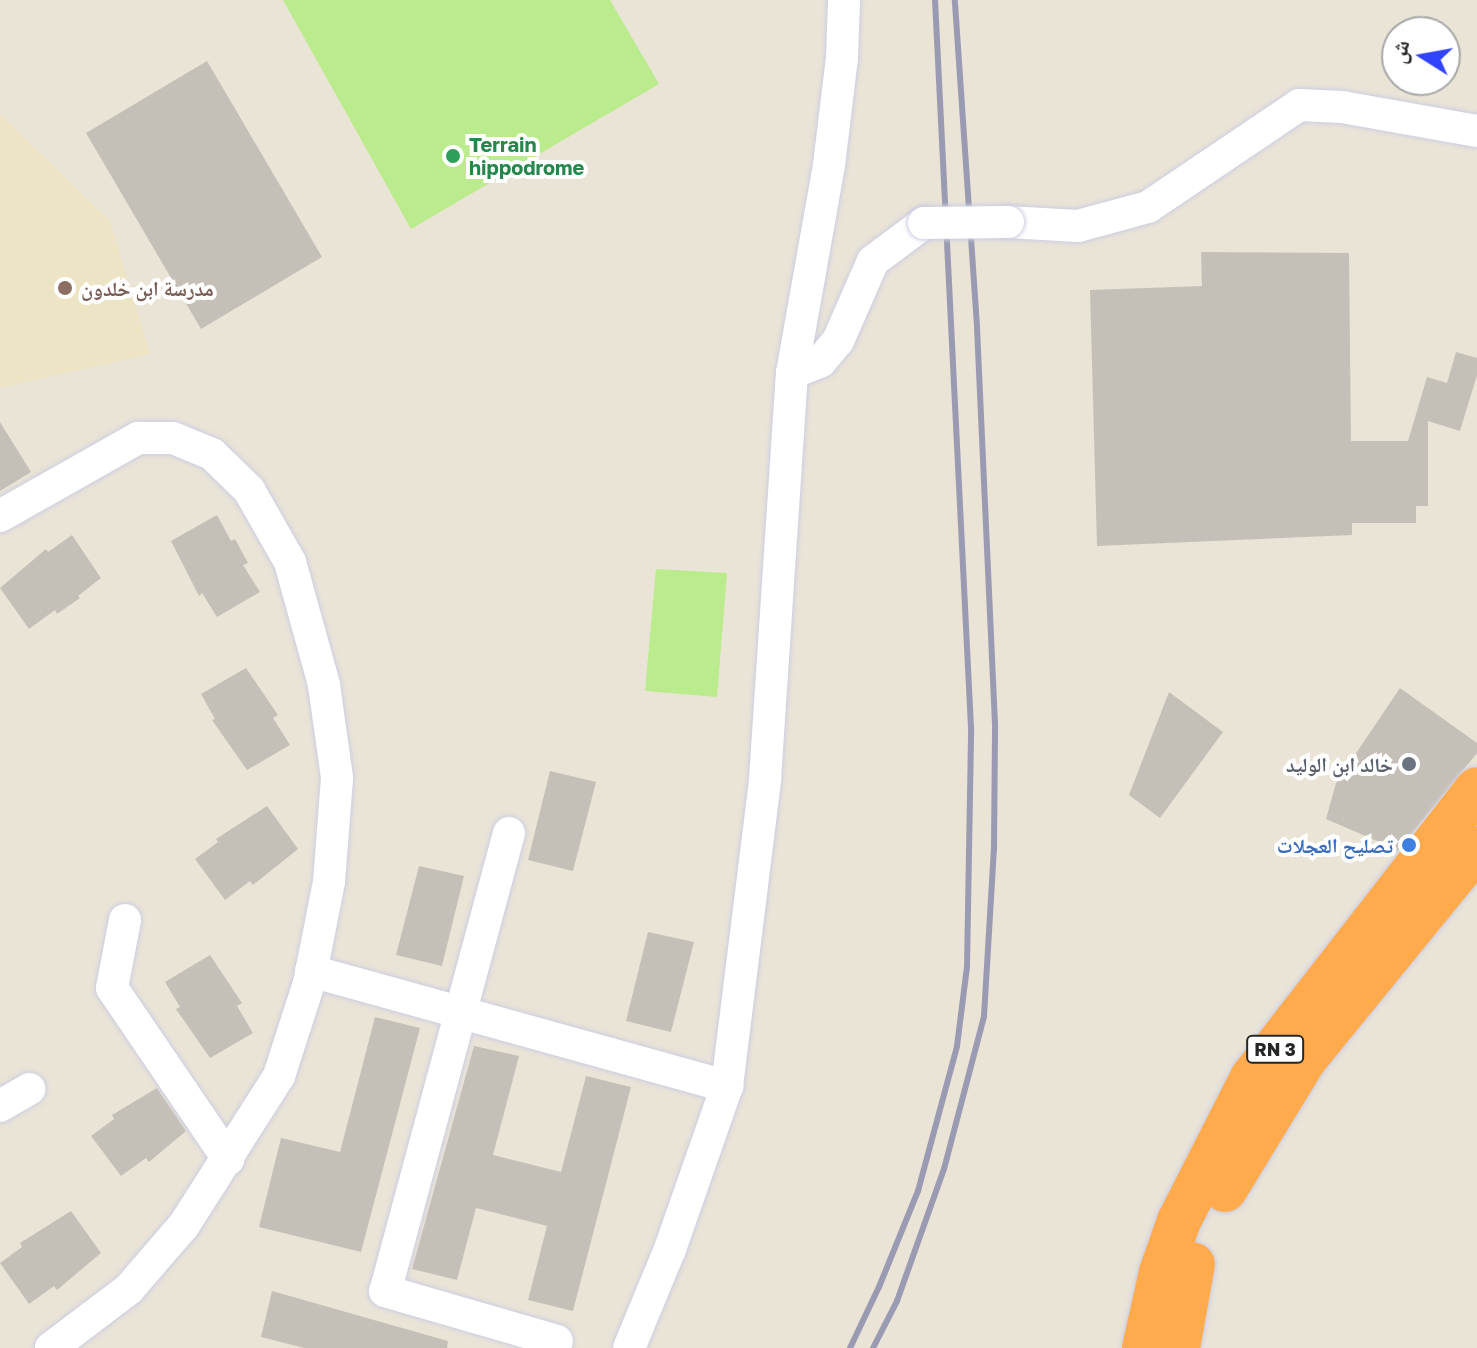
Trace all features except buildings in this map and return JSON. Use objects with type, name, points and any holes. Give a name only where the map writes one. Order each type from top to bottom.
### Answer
[{"type":"highway","name":"RN 3","points":[[1144,1348],[1161,1272],[1179,1221],[1252,1078],[1477,789]]},
{"type":"highway","name":"RN 3","points":[[1178,1348],[1186,1288],[1200,1240],[1241,1160],[1305,1059],[1477,848]]},
{"type":"street","points":[[629,1348],[670,1249],[727,1086],[765,779],[792,373],[829,165],[842,58],[844,0]]},
{"type":"street","points":[[792,373],[821,361],[838,341],[873,261],[924,223],[1008,222],[1078,226],[1148,207],[1299,105],[1342,107],[1477,131]]},
{"type":"street","points":[[0,516],[138,438],[173,438],[212,454],[249,490],[290,562],[324,685],[337,778],[329,882],[311,971],[279,1076],[184,1225],[129,1289],[51,1348]]},
{"type":"street","points":[[509,833],[385,1291],[557,1341]]},
{"type":"street","points":[[125,920],[112,988],[228,1159]]},
{"type":"street","points":[[311,971],[727,1086]]},
{"type":"street","points":[[0,1106],[29,1089]]},
{"type":"shaded area","name":"مدرسة ابن خلدون","points":[[0,114],[110,221],[150,354],[0,388]]},
{"type":"green space","name":"Terrain hippodrome","points":[[283,0],[610,0],[659,84],[411,229]]},
{"type":"green space","points":[[656,569],[727,573],[717,697],[645,691]]},
{"type":"railway","points":[[850,1348],[918,1191],[957,1046],[967,967],[971,728],[935,0]]},
{"type":"railway","points":[[873,1348],[897,1301],[944,1169],[984,1016],[994,849],[995,724],[977,326],[955,0]]},
{"type":"place","name":"Terrain hippodrome","points":[[453,156]]},
{"type":"place","name":"مدرسة ابن خلدون","points":[[65,288]]},
{"type":"place","name":"خالد ابن الوليد","points":[[1409,764]]},
{"type":"place","name":"تصليح العجلات","points":[[1409,845]]}]
